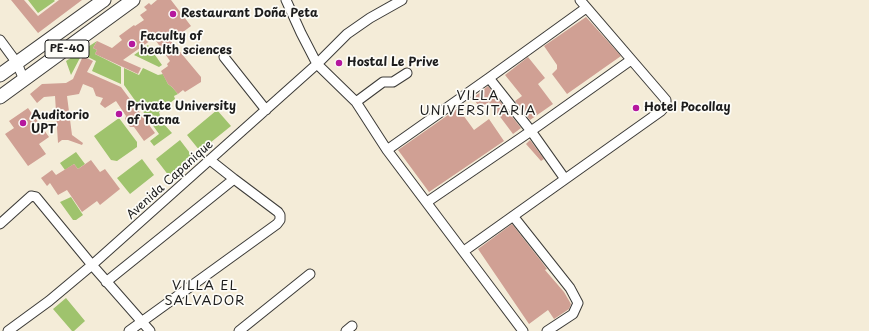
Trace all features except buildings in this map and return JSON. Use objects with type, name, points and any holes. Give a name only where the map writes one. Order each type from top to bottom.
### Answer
[{"type":"highway","name":"PE-40","points":[[0,75],[104,0]]},
{"type":"highway","name":"PE-40","points":[[0,97],[133,0]]},
{"type":"street","points":[[286,0],[317,64],[356,102],[387,150],[523,331]]},
{"type":"street","name":"Avenida Capanique","points":[[8,331],[49,301],[92,265],[317,64],[347,34],[400,0]]},
{"type":"street","points":[[464,251],[666,105],[666,100],[630,60],[580,0]]},
{"type":"street","points":[[387,150],[490,78],[586,8]]},
{"type":"street","points":[[0,40],[18,63],[24,80]]},
{"type":"street","points":[[224,57],[266,110]]},
{"type":"street","points":[[427,202],[531,131],[630,60]]},
{"type":"street","points":[[356,102],[383,82],[393,82],[407,73]]},
{"type":"street","points":[[490,78],[531,131],[565,179]]},
{"type":"street","points":[[129,331],[277,224],[280,220],[280,215],[278,212],[210,160]]},
{"type":"street","points":[[106,282],[234,179]]},
{"type":"street","points":[[0,224],[31,196],[36,197],[106,282],[150,331]]},
{"type":"street","points":[[513,216],[570,288],[578,303],[573,314],[547,331]]},
{"type":"street","points":[[238,331],[310,274]]},
{"type":"green space","points":[[28,0],[54,0],[55,1],[38,13]]},
{"type":"green space","points":[[97,41],[93,48],[97,50],[95,54],[121,67],[121,84],[92,71],[96,61],[82,54],[71,75],[66,61]]},
{"type":"green space","points":[[148,45],[162,65],[159,67],[134,55]]},
{"type":"green space","points":[[124,68],[139,75],[143,68],[158,75],[163,74],[168,84],[178,94],[174,96],[175,99],[159,112],[162,122],[172,133],[154,146],[150,141],[159,134],[124,85]]},
{"type":"green space","points":[[217,110],[231,126],[200,151],[187,135]]},
{"type":"green space","points":[[119,118],[137,142],[137,147],[117,161],[111,160],[94,136]]},
{"type":"green space","points":[[180,140],[193,157],[169,176],[156,159]]},
{"type":"green space","points":[[76,152],[85,164],[78,169],[74,164],[65,170],[60,163]]},
{"type":"green space","points":[[142,159],[154,175],[130,194],[117,178]]},
{"type":"green space","points":[[71,197],[83,215],[76,220],[73,220],[60,202]]},
{"type":"green space","points":[[66,298],[85,321],[74,331],[72,331],[53,309]]},
{"type":"place","name":"Restaurant Doña Peta","points":[[173,14]]},
{"type":"place","name":"Faculty of health sciences","points":[[132,44]]},
{"type":"place","name":"Hostal Le Prive","points":[[339,63]]},
{"type":"place","name":"Hotel Pocollay","points":[[636,108]]},
{"type":"place","name":"Private University of Tacna","points":[[119,114]]},
{"type":"place","name":"Auditorio UPT","points":[[23,123]]},
{"type":"district","name":"VILLA UNIVERSITARIA","points":[[478,104]]},
{"type":"district","name":"VILLA EL SALVADOR","points":[[205,294]]}]
